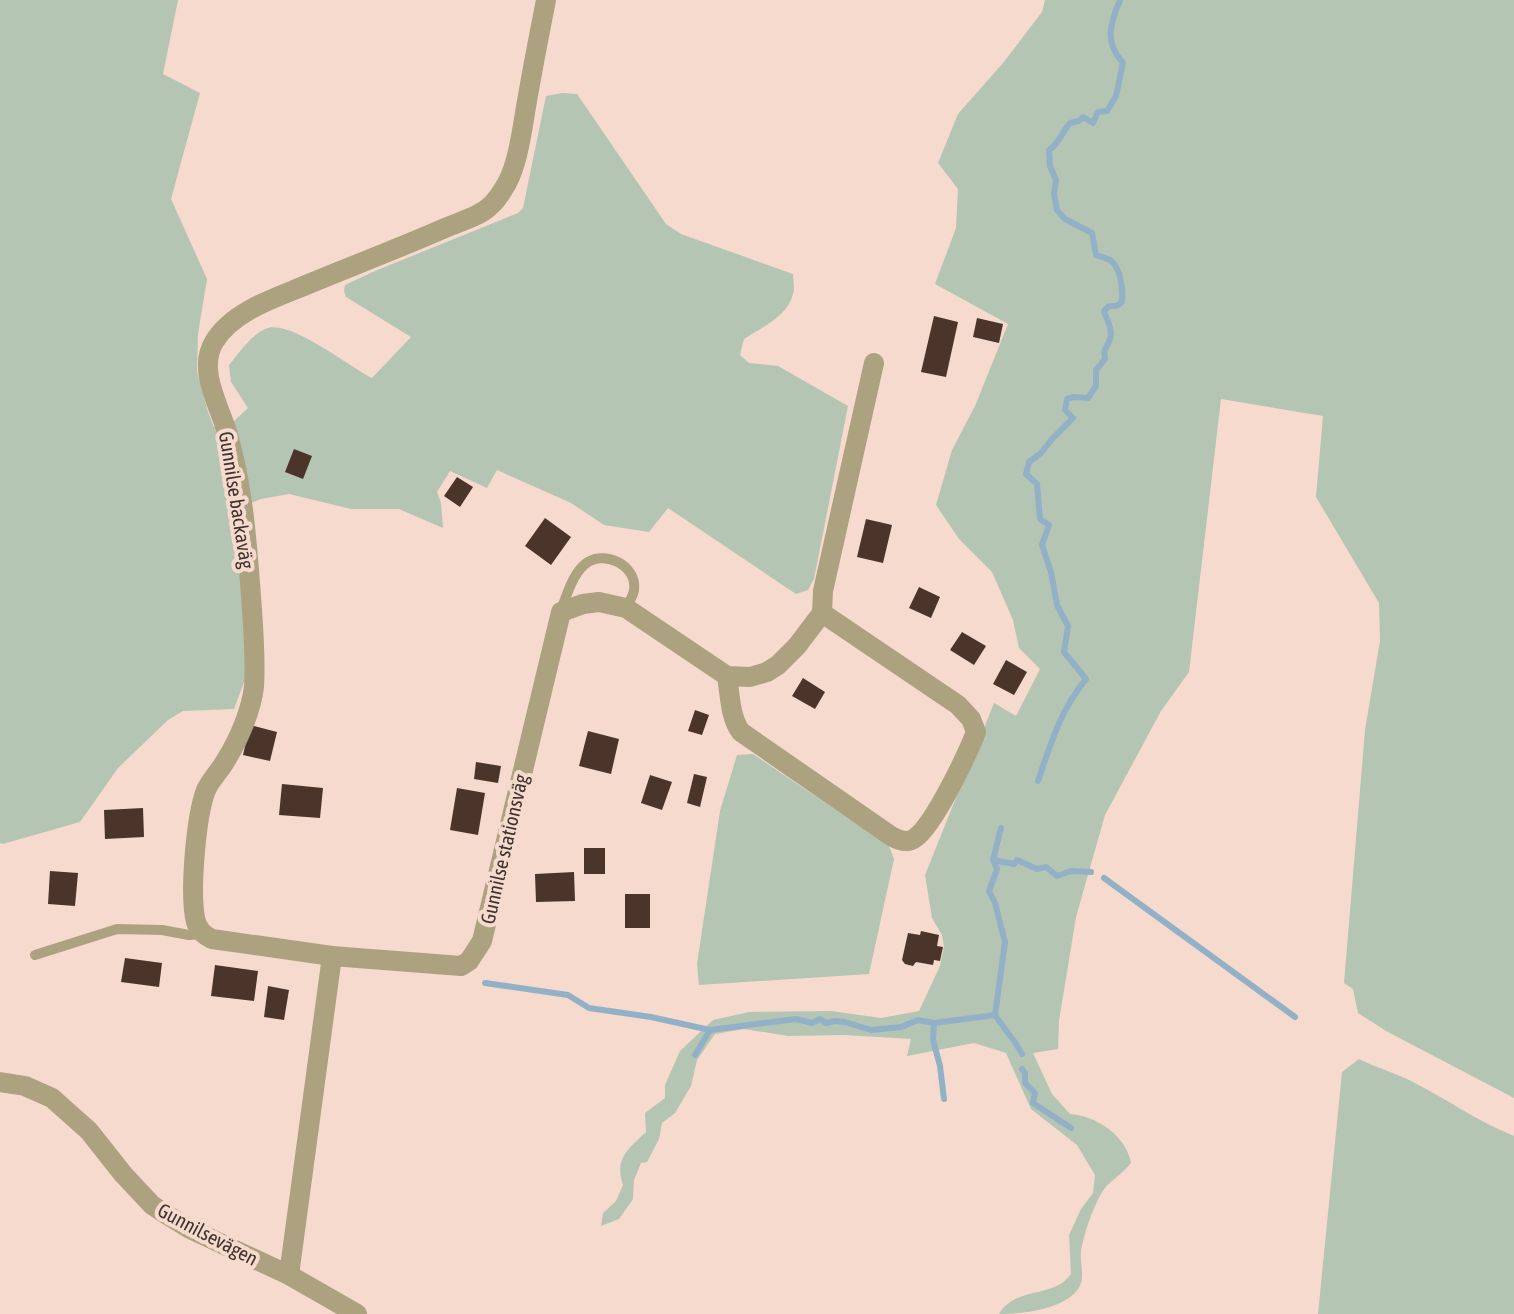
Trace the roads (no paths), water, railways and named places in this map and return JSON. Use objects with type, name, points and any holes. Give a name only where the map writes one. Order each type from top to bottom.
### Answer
[{"type":"street","name":"Gunnilse backaväg","points":[[202,934],[196,924],[193,888],[201,806],[213,776],[226,762],[249,710],[255,673],[244,519],[228,433],[208,375],[212,345],[236,320],[274,298],[487,209],[509,179],[521,137],[546,0]]},
{"type":"street","points":[[561,612],[599,602],[626,608],[727,676],[750,677],[778,665],[822,613],[823,591],[874,363]]},
{"type":"street","name":"Gunnilse stationsväg","points":[[332,956],[461,966],[476,952],[482,941],[561,612]]},
{"type":"street","points":[[727,676],[735,720],[741,732],[891,836],[908,841],[916,838],[932,817],[963,762],[976,732],[971,719],[936,689],[822,613]]},
{"type":"street","points":[[202,934],[212,939],[332,956],[289,1275]]},
{"type":"street","name":"Gunnilsevägen","points":[[0,1082],[25,1086],[52,1098],[89,1131],[152,1205],[190,1229],[289,1275],[357,1314]]},
{"type":"lane","points":[[561,612],[577,574],[588,561],[600,557],[621,564],[633,581],[634,592],[626,608]]},
{"type":"lane","points":[[35,955],[117,929],[202,934]]},
{"type":"waterway","points":[[1038,781],[1063,715],[1086,679],[1064,652],[1068,626],[1057,605],[1042,545],[1049,525],[1040,519],[1037,484],[1026,474],[1029,462],[1073,418],[1065,410],[1067,399],[1088,398],[1096,386],[1096,370],[1105,359],[1111,336],[1104,311],[1122,302],[1117,268],[1110,260],[1096,255],[1092,233],[1065,219],[1057,210],[1054,194],[1056,180],[1050,166],[1049,150],[1070,123],[1083,117],[1093,123],[1098,112],[1107,111],[1116,96],[1123,63],[1113,48],[1111,33],[1120,0]]},
{"type":"waterway","points":[[1001,828],[993,860],[997,869],[989,891],[1005,942],[995,1015],[1022,1054]]},
{"type":"waterway","points":[[993,860],[1014,864],[1017,860],[1037,869],[1046,867],[1057,876],[1071,871],[1091,872]]},
{"type":"waterway","points":[[1104,878],[1295,1017]]},
{"type":"waterway","points":[[485,983],[568,995],[589,1008],[710,1030],[796,1019],[812,1023],[820,1019],[826,1023],[845,1022],[871,1030],[901,1027],[918,1020],[934,1023],[995,1015]]},
{"type":"waterway","points":[[934,1023],[933,1040],[944,1099]]},
{"type":"waterway","points":[[695,1055],[710,1030]]},
{"type":"waterway","points":[[1022,1069],[1025,1083],[1035,1093],[1033,1103],[1071,1128]]}]
